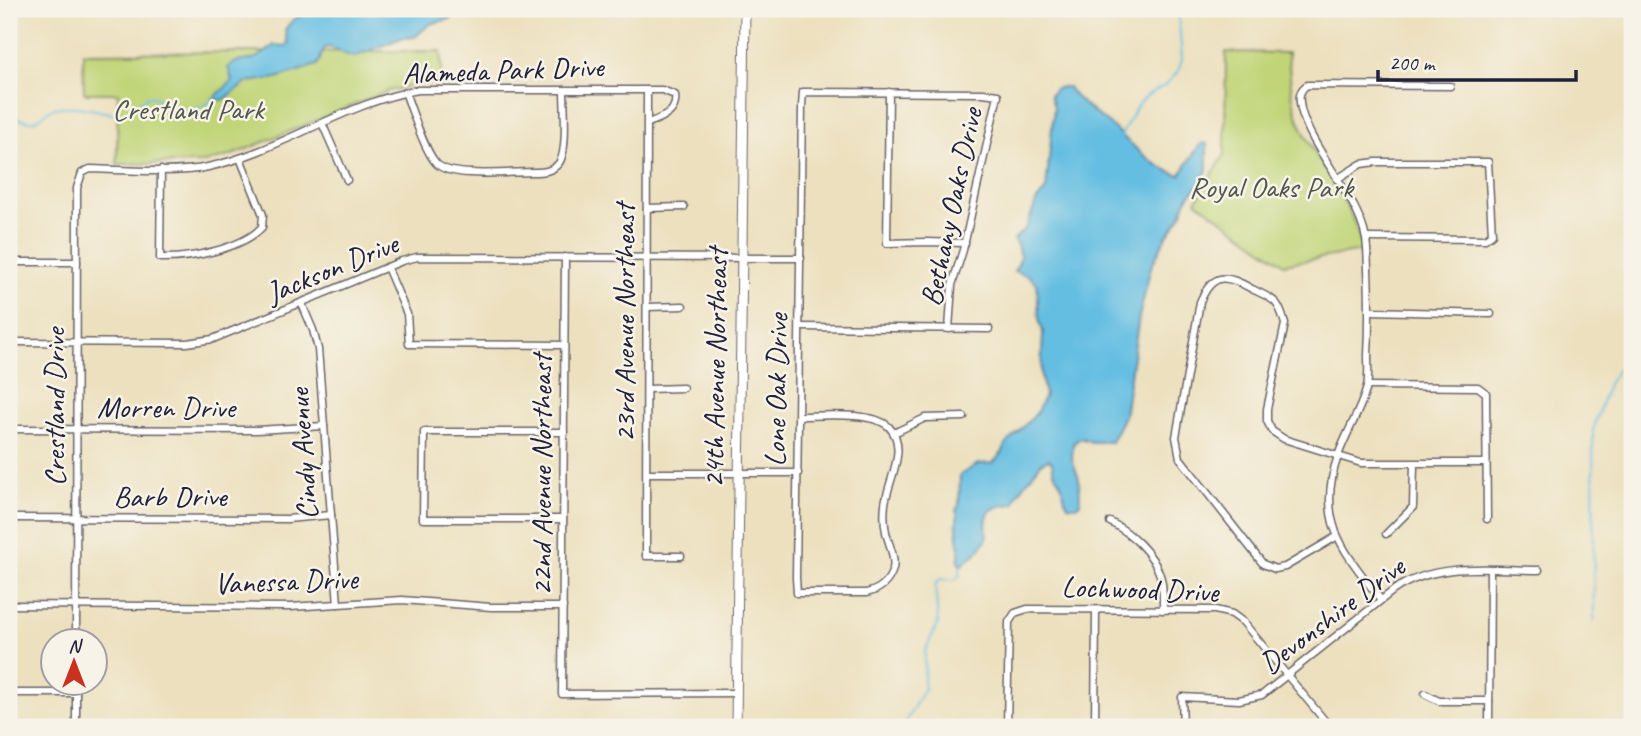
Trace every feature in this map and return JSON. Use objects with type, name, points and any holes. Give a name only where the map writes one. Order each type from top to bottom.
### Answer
[{"type":"street","name":"24th Avenue Northeast","points":[[736,727],[745,9]]},
{"type":"street","points":[[1381,600],[1342,549],[1336,537],[1330,505],[1332,477],[1338,457],[1367,386],[1370,311],[1367,238],[1301,110],[1299,95],[1307,85],[1450,86]]},
{"type":"street","name":"Alameda Park Drive","points":[[82,173],[90,169],[204,168],[240,158],[383,98],[427,89],[669,91],[676,97],[675,104],[669,113],[648,123]]},
{"type":"street","points":[[405,92],[431,156],[442,169],[459,173],[549,171],[558,165],[563,155],[564,90]]},
{"type":"street","name":"23rd Avenue Northeast","points":[[646,90],[646,556],[681,556]]},
{"type":"street","name":"Lone Oak Drive","points":[[889,92],[803,92],[797,593],[866,593],[876,590],[888,580],[893,563],[884,518],[897,453],[894,433]]},
{"type":"street","points":[[889,92],[887,243],[965,243]]},
{"type":"street","name":"Bethany Oaks Drive","points":[[889,92],[998,95],[965,243],[952,285],[949,329]]},
{"type":"street","points":[[322,123],[347,180]]},
{"type":"street","points":[[161,170],[160,258],[190,258],[210,253],[258,231],[264,219],[240,158]]},
{"type":"street","points":[[1337,179],[1361,164],[1376,162],[1488,162],[1492,234],[1485,239],[1367,238]]},
{"type":"street","name":"Crestland Drive","points":[[76,628],[77,188],[82,173]]},
{"type":"street","points":[[647,208],[684,207]]},
{"type":"street","name":"Jackson Drive","points":[[9,342],[200,341],[222,336],[387,267],[425,257],[801,258]]},
{"type":"street","name":"22nd Avenue Northeast","points":[[565,257],[562,694],[736,693]]},
{"type":"street","points":[[9,262],[77,262]]},
{"type":"street","points":[[387,267],[407,314],[410,344],[564,345]]},
{"type":"street","points":[[1336,537],[1285,567],[1275,569],[1264,564],[1180,458],[1176,437],[1200,302],[1206,287],[1214,281],[1233,278],[1276,302],[1281,312],[1285,324],[1267,409],[1267,421],[1272,431],[1284,439],[1361,463],[1486,463]]},
{"type":"street","name":"Cindy Avenue","points":[[302,304],[316,339],[338,604]]},
{"type":"street","points":[[647,307],[683,306]]},
{"type":"street","points":[[1370,311],[1491,314]]},
{"type":"street","points":[[800,327],[989,330]]},
{"type":"street","points":[[1367,386],[1478,387],[1486,393],[1487,519]]},
{"type":"street","points":[[647,389],[683,388]]},
{"type":"street","points":[[799,416],[869,418],[886,424],[894,433],[925,418],[964,417]]},
{"type":"street","name":"Morren Drive","points":[[9,429],[257,430],[324,426]]},
{"type":"street","points":[[563,519],[423,519],[424,432],[564,432]]},
{"type":"street","points":[[1386,534],[1413,507],[1414,464]]},
{"type":"street","points":[[647,474],[798,473]]},
{"type":"street","name":"Barb Drive","points":[[9,518],[274,519],[331,515]]},
{"type":"street","points":[[1111,522],[1129,532],[1158,570],[1162,583],[1163,610]]},
{"type":"street","name":"Devonshire Drive","points":[[1183,727],[1182,697],[1239,700],[1255,698],[1267,692],[1381,600],[1403,584],[1426,573],[1442,570],[1539,570]]},
{"type":"street","points":[[1489,727],[1490,570]]},
{"type":"street","name":"Vanessa Drive","points":[[9,605],[290,607],[402,600],[491,607],[563,607]]},
{"type":"street","name":"Lochwood Drive","points":[[1007,727],[1009,622],[1012,615],[1021,609],[1214,610],[1232,614],[1257,636],[1330,727]]},
{"type":"street","points":[[1095,727],[1096,610]]},
{"type":"street","points":[[9,693],[38,693]]},
{"type":"street","points":[[1425,694],[1439,701],[1489,701]]},
{"type":"street","points":[[76,698],[76,727]]},
{"type":"green space","name":"Crestland Park","points":[[441,51],[442,83],[423,83],[388,91],[232,155],[204,163],[117,164],[118,93],[84,93],[83,53]]},
{"type":"green space","name":"Royal Oaks Park","points":[[1226,52],[1288,53],[1298,119],[1345,203],[1362,251],[1284,264],[1196,201],[1225,154]]},
{"type":"water","points":[[332,9],[460,9],[450,19],[430,24],[415,37],[401,38],[354,57],[326,47],[317,65],[277,78],[248,82],[223,100],[213,99],[232,81],[228,67],[235,62],[256,58],[274,45],[285,46],[288,43],[285,30],[294,19]]},
{"type":"water","points":[[1068,87],[1081,102],[1142,154],[1170,172],[1180,175],[1199,146],[1207,144],[1207,170],[1201,183],[1189,195],[1180,217],[1151,267],[1139,317],[1124,416],[1111,442],[1092,442],[1080,438],[1073,444],[1072,459],[1079,479],[1080,503],[1069,506],[1052,462],[1049,459],[1042,462],[1018,494],[1014,504],[989,512],[986,523],[987,539],[961,566],[958,562],[956,510],[959,505],[960,475],[978,464],[993,463],[1003,452],[1005,445],[1036,414],[1045,395],[1041,376],[1043,332],[1039,319],[1037,284],[1029,276],[1014,271],[1020,255],[1014,239],[1026,228],[1037,200],[1046,190],[1054,107],[1050,95],[1055,89]]},
{"type":"waterway","points":[[1121,136],[1137,106],[1178,72],[1182,59],[1178,9]]},
{"type":"waterway","points":[[9,119],[34,121],[51,109],[63,107],[122,116],[148,96],[157,98],[172,112],[184,111],[200,107],[215,98]]},
{"type":"waterway","points":[[1594,621],[1593,430],[1608,384],[1618,369],[1625,350],[1632,342]]},
{"type":"waterway","points":[[903,727],[924,688],[925,651],[938,623],[935,585],[940,579],[955,580],[959,576],[961,566]]}]
